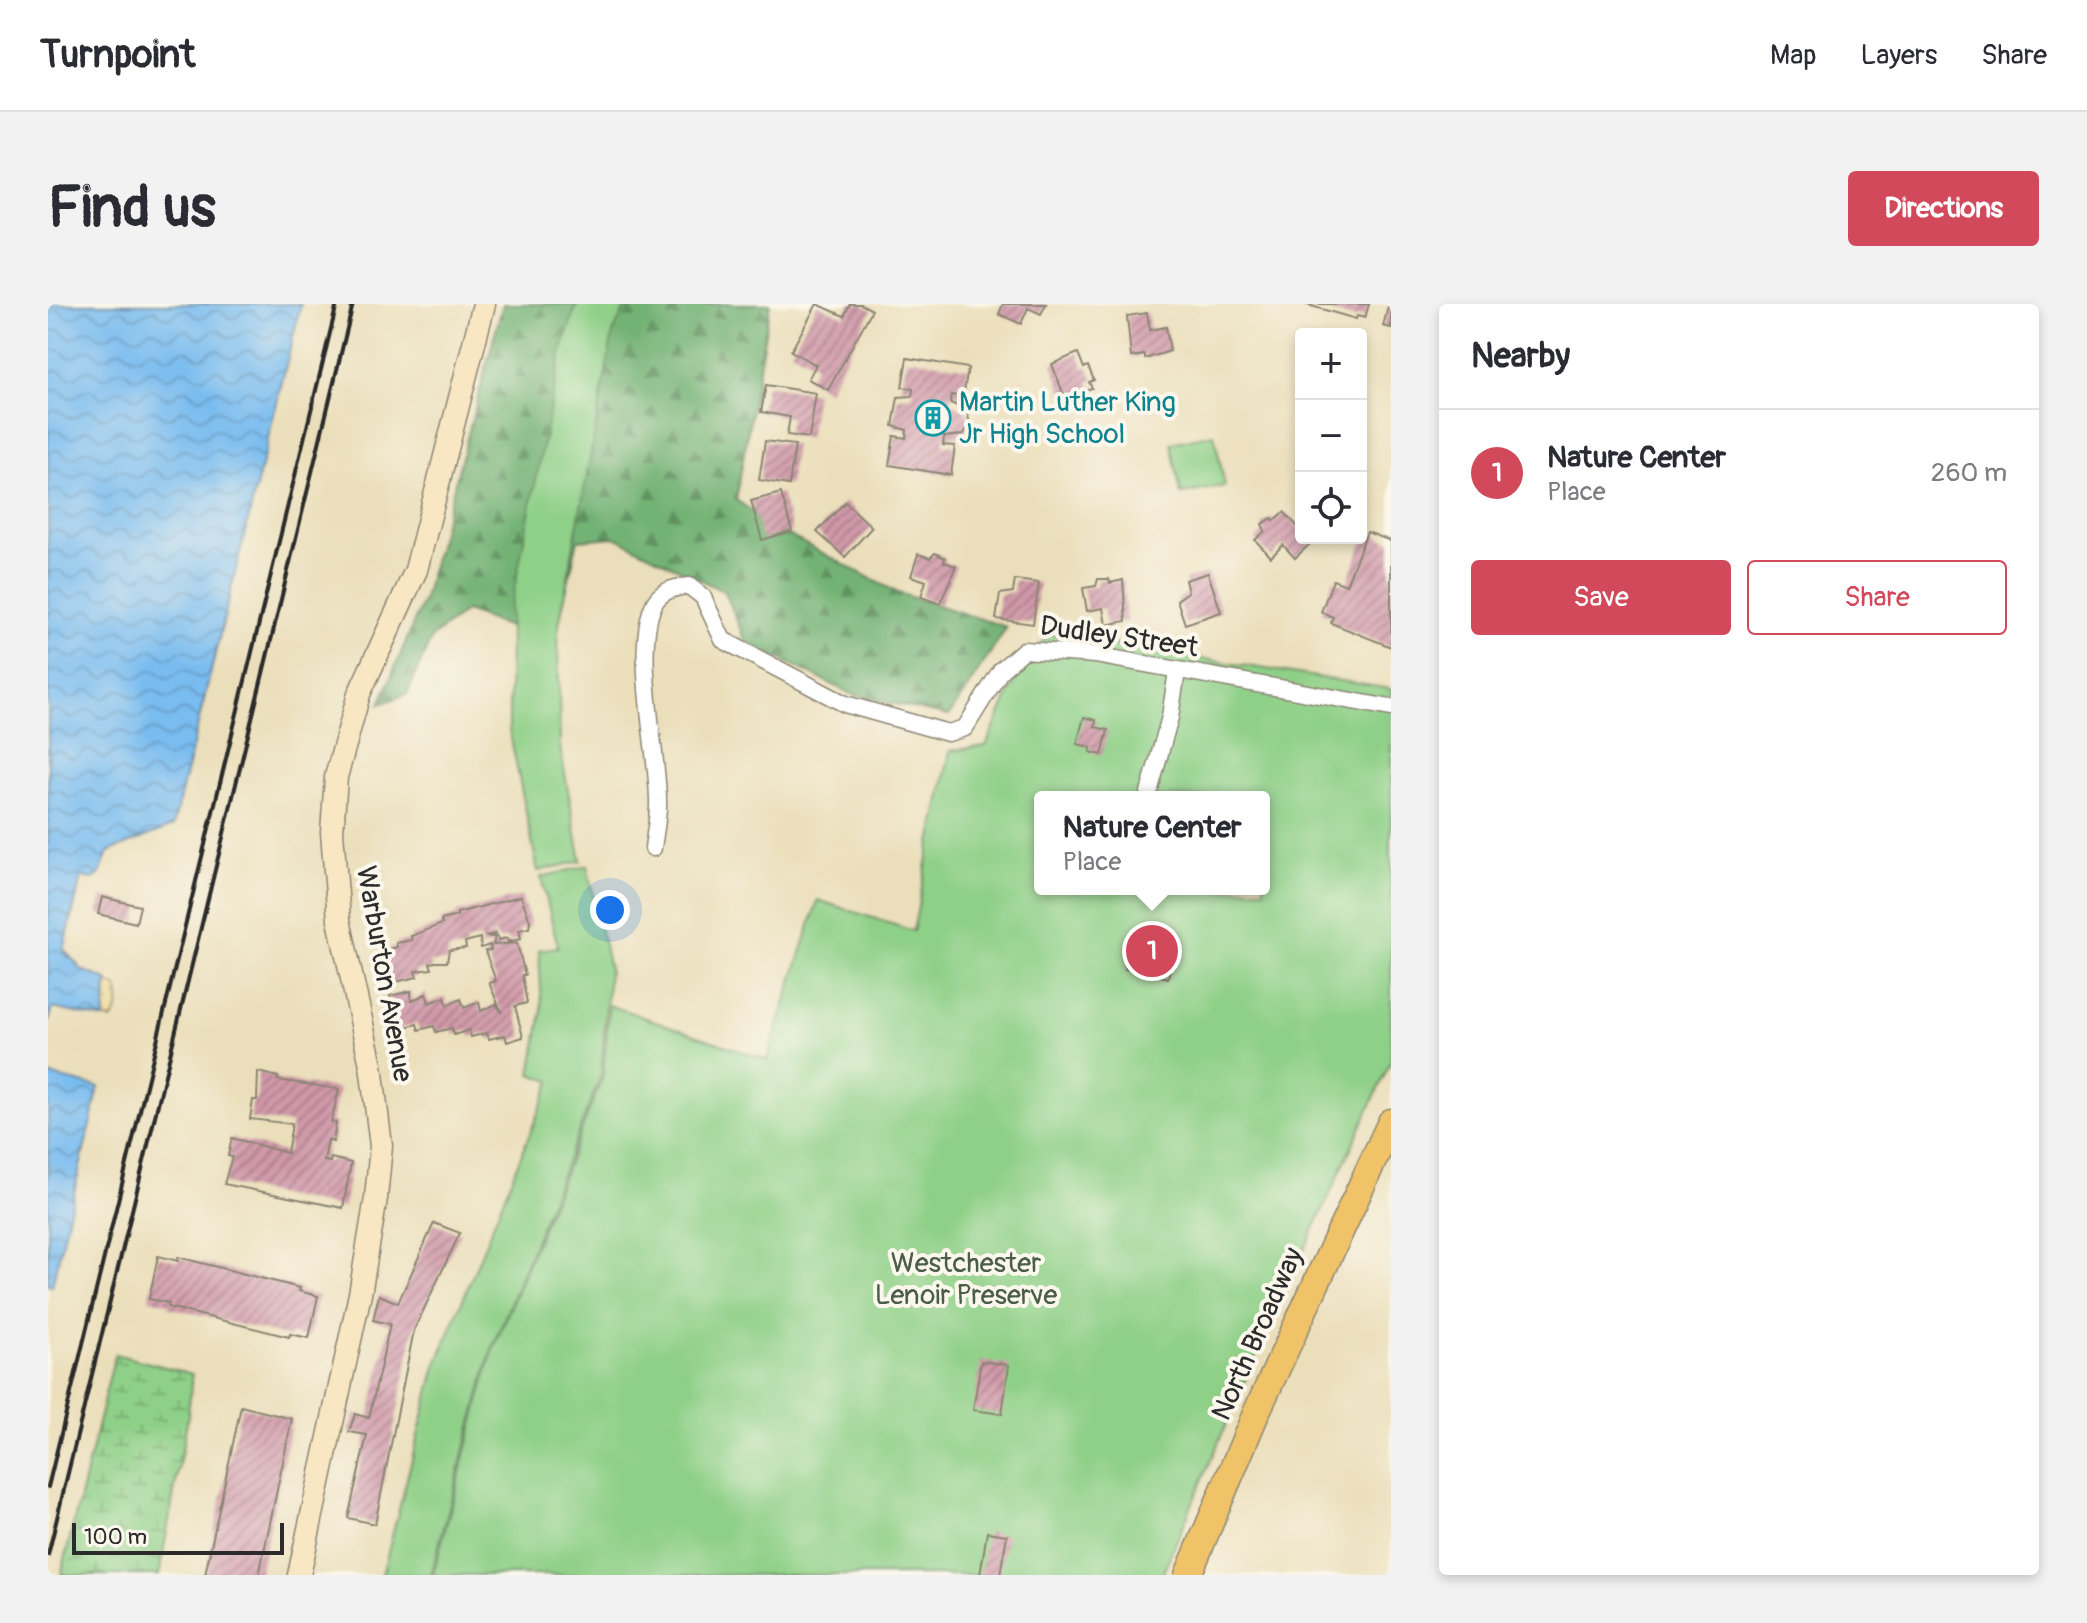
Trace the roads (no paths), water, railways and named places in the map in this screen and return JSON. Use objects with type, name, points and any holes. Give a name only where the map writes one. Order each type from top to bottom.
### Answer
[{"type":"main road","name":"North Broadway","points":[[1188,1575],[1257,1411],[1391,1122]]},
{"type":"street","name":"Warburton Avenue","points":[[299,1575],[360,1294],[381,1146],[371,1065],[337,908],[332,832],[336,777],[359,694],[416,570],[484,304]]},
{"type":"street","name":"Dudley Street","points":[[653,848],[659,799],[649,736],[649,634],[653,604],[671,587],[689,586],[703,597],[723,640],[845,704],[948,733],[965,728],[1001,670],[1019,651],[1095,655],[1391,708]]},
{"type":"street","points":[[1149,791],[1170,717],[1177,671]]},
{"type":"water","points":[[48,304],[301,304],[173,826],[108,852],[100,874],[94,879],[81,877],[64,950],[82,970],[107,980],[104,1019],[53,1008],[48,1024]]},
{"type":"water","points":[[48,1075],[99,1087],[52,1286],[48,1284]]},
{"type":"railway","points":[[48,1487],[337,304]]},
{"type":"railway","points":[[48,1555],[353,304]]},
{"type":"place","name":"Martin Luther King Jr High School","points":[[933,418]]},
{"type":"place","name":"Nature Center","points":[[1152,951]]},
{"type":"park label","name":"Westchester Lenoir Preserve","points":[[966,1279]]}]
